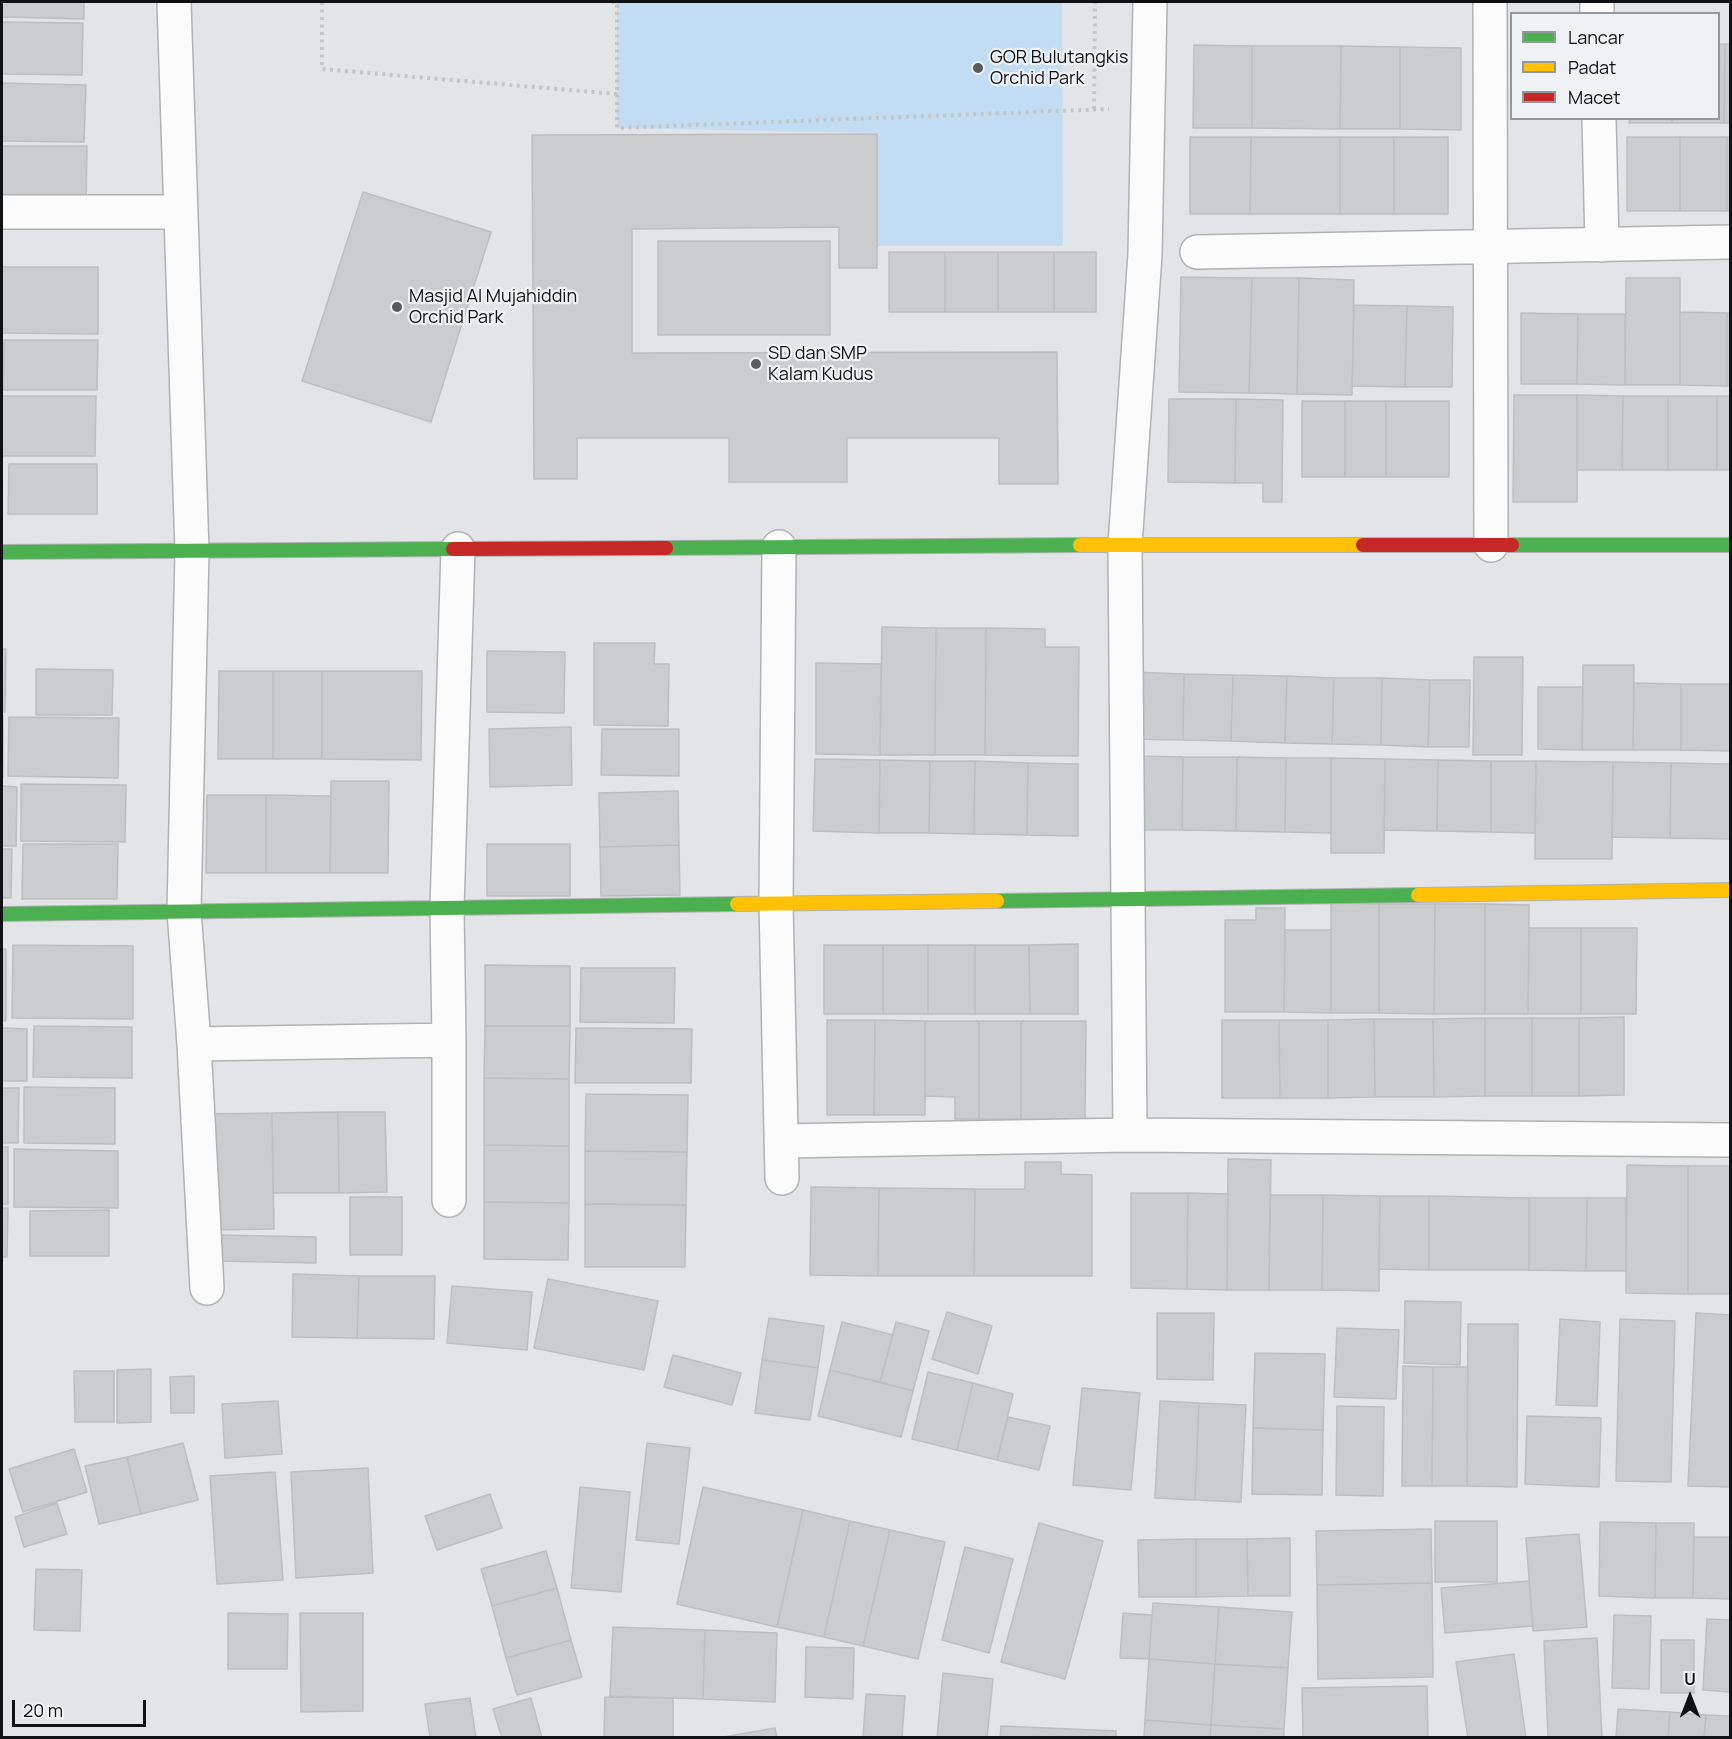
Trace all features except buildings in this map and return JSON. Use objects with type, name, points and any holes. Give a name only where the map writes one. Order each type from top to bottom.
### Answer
[{"type":"street","points":[[174,2],[192,551],[184,911],[194,1044],[207,1287]]},
{"type":"street","points":[[1130,1135],[1125,545],[1145,254],[1150,2]]},
{"type":"street","points":[[1490,2],[1491,545]]},
{"type":"street","points":[[1599,120],[1602,245]]},
{"type":"street","points":[[2,212],[180,212]]},
{"type":"street","points":[[1197,252],[1731,242]]},
{"type":"street","points":[[2,552],[1125,545],[1731,545]]},
{"type":"street","points":[[779,547],[776,903],[782,1178]]},
{"type":"street","points":[[449,1200],[447,908],[458,549]]},
{"type":"street","points":[[2,914],[1731,890]]},
{"type":"street","points":[[194,1044],[449,1040]]},
{"type":"street","points":[[781,1141],[1130,1135],[1731,1140]]},
{"type":"path","points":[[322,2],[322,69],[617,94]]},
{"type":"path","points":[[612,2],[617,2],[617,128],[1094,109],[1148,110]]},
{"type":"path","points":[[1094,109],[1095,2]]},
{"type":"shaded area","points":[[617,2],[1062,2],[1063,246],[877,246],[876,133],[617,128]]},
{"type":"traffic: fast","points":[[666,548],[1080,545]]},
{"type":"traffic: fast","points":[[1512,545],[1730,545]]},
{"type":"traffic: fast","points":[[2,552],[453,549]]},
{"type":"traffic: fast","points":[[997,901],[1418,895]]},
{"type":"traffic: fast","points":[[2,914],[737,904]]},
{"type":"traffic: slow","points":[[1080,545],[1363,545]]},
{"type":"traffic: slow","points":[[1418,895],[1730,890]]},
{"type":"traffic: slow","points":[[737,904],[997,901]]},
{"type":"traffic: jam","points":[[1363,545],[1512,545]]},
{"type":"traffic: jam","points":[[453,549],[666,548]]},
{"type":"place","name":"GOR Bulutangkis Orchid Park","points":[[978,68]]},
{"type":"place","name":"Masjid Al Mujahiddin Orchid Park","points":[[397,307]]},
{"type":"place","name":"SD dan SMP Kalam Kudus","points":[[756,364]]}]
